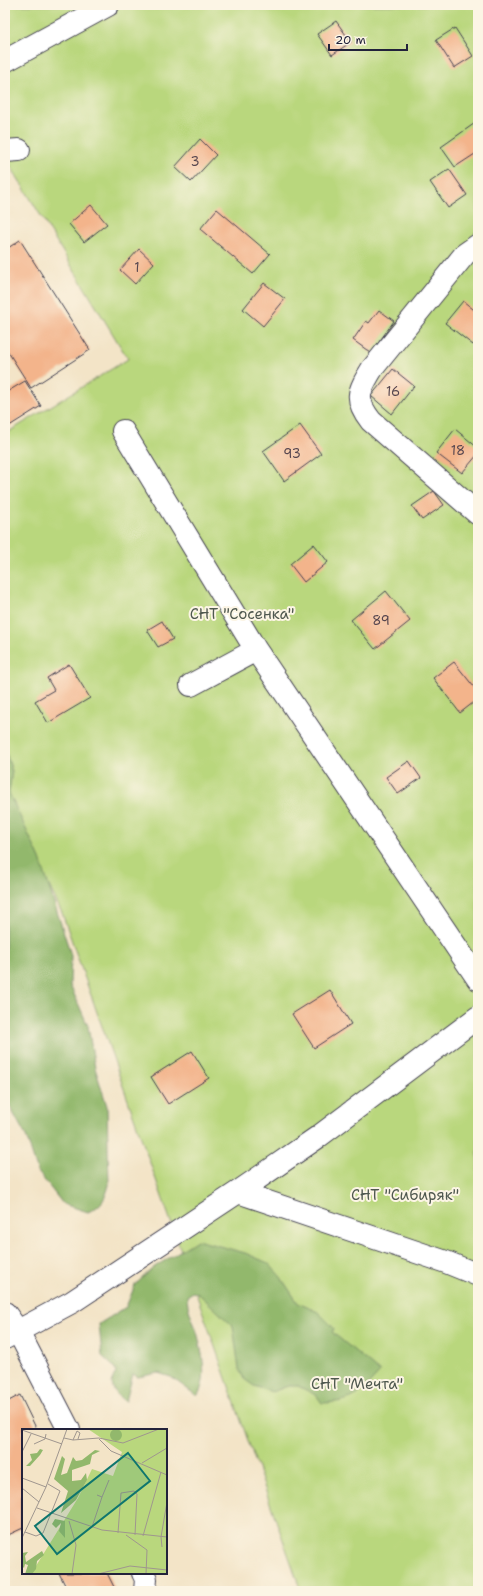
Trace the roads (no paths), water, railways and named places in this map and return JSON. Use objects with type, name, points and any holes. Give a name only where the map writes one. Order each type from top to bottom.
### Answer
[{"type":"street","points":[[5,61],[108,5]]},
{"type":"street","points":[[478,245],[465,254],[372,369],[361,386],[359,398],[363,411],[371,422],[478,514]]},
{"type":"street","points":[[123,430],[256,650],[478,979]]},
{"type":"street","points":[[190,685],[256,650]]},
{"type":"street","points":[[12,1334],[72,1302],[238,1192],[318,1137],[478,1017]]},
{"type":"street","points":[[238,1192],[446,1262],[478,1275]]},
{"type":"street","points":[[5,1313],[12,1334],[69,1429]]},
{"type":"street","points":[[144,1574],[146,1579],[145,1591]]},
{"type":"park label","name":"СНТ \"Сосенка\"","points":[[242,614]]},
{"type":"park label","name":"СНТ \"Сибиряк\"","points":[[405,1195]]},
{"type":"park label","name":"СНТ \"Мечта\"","points":[[357,1384]]}]
